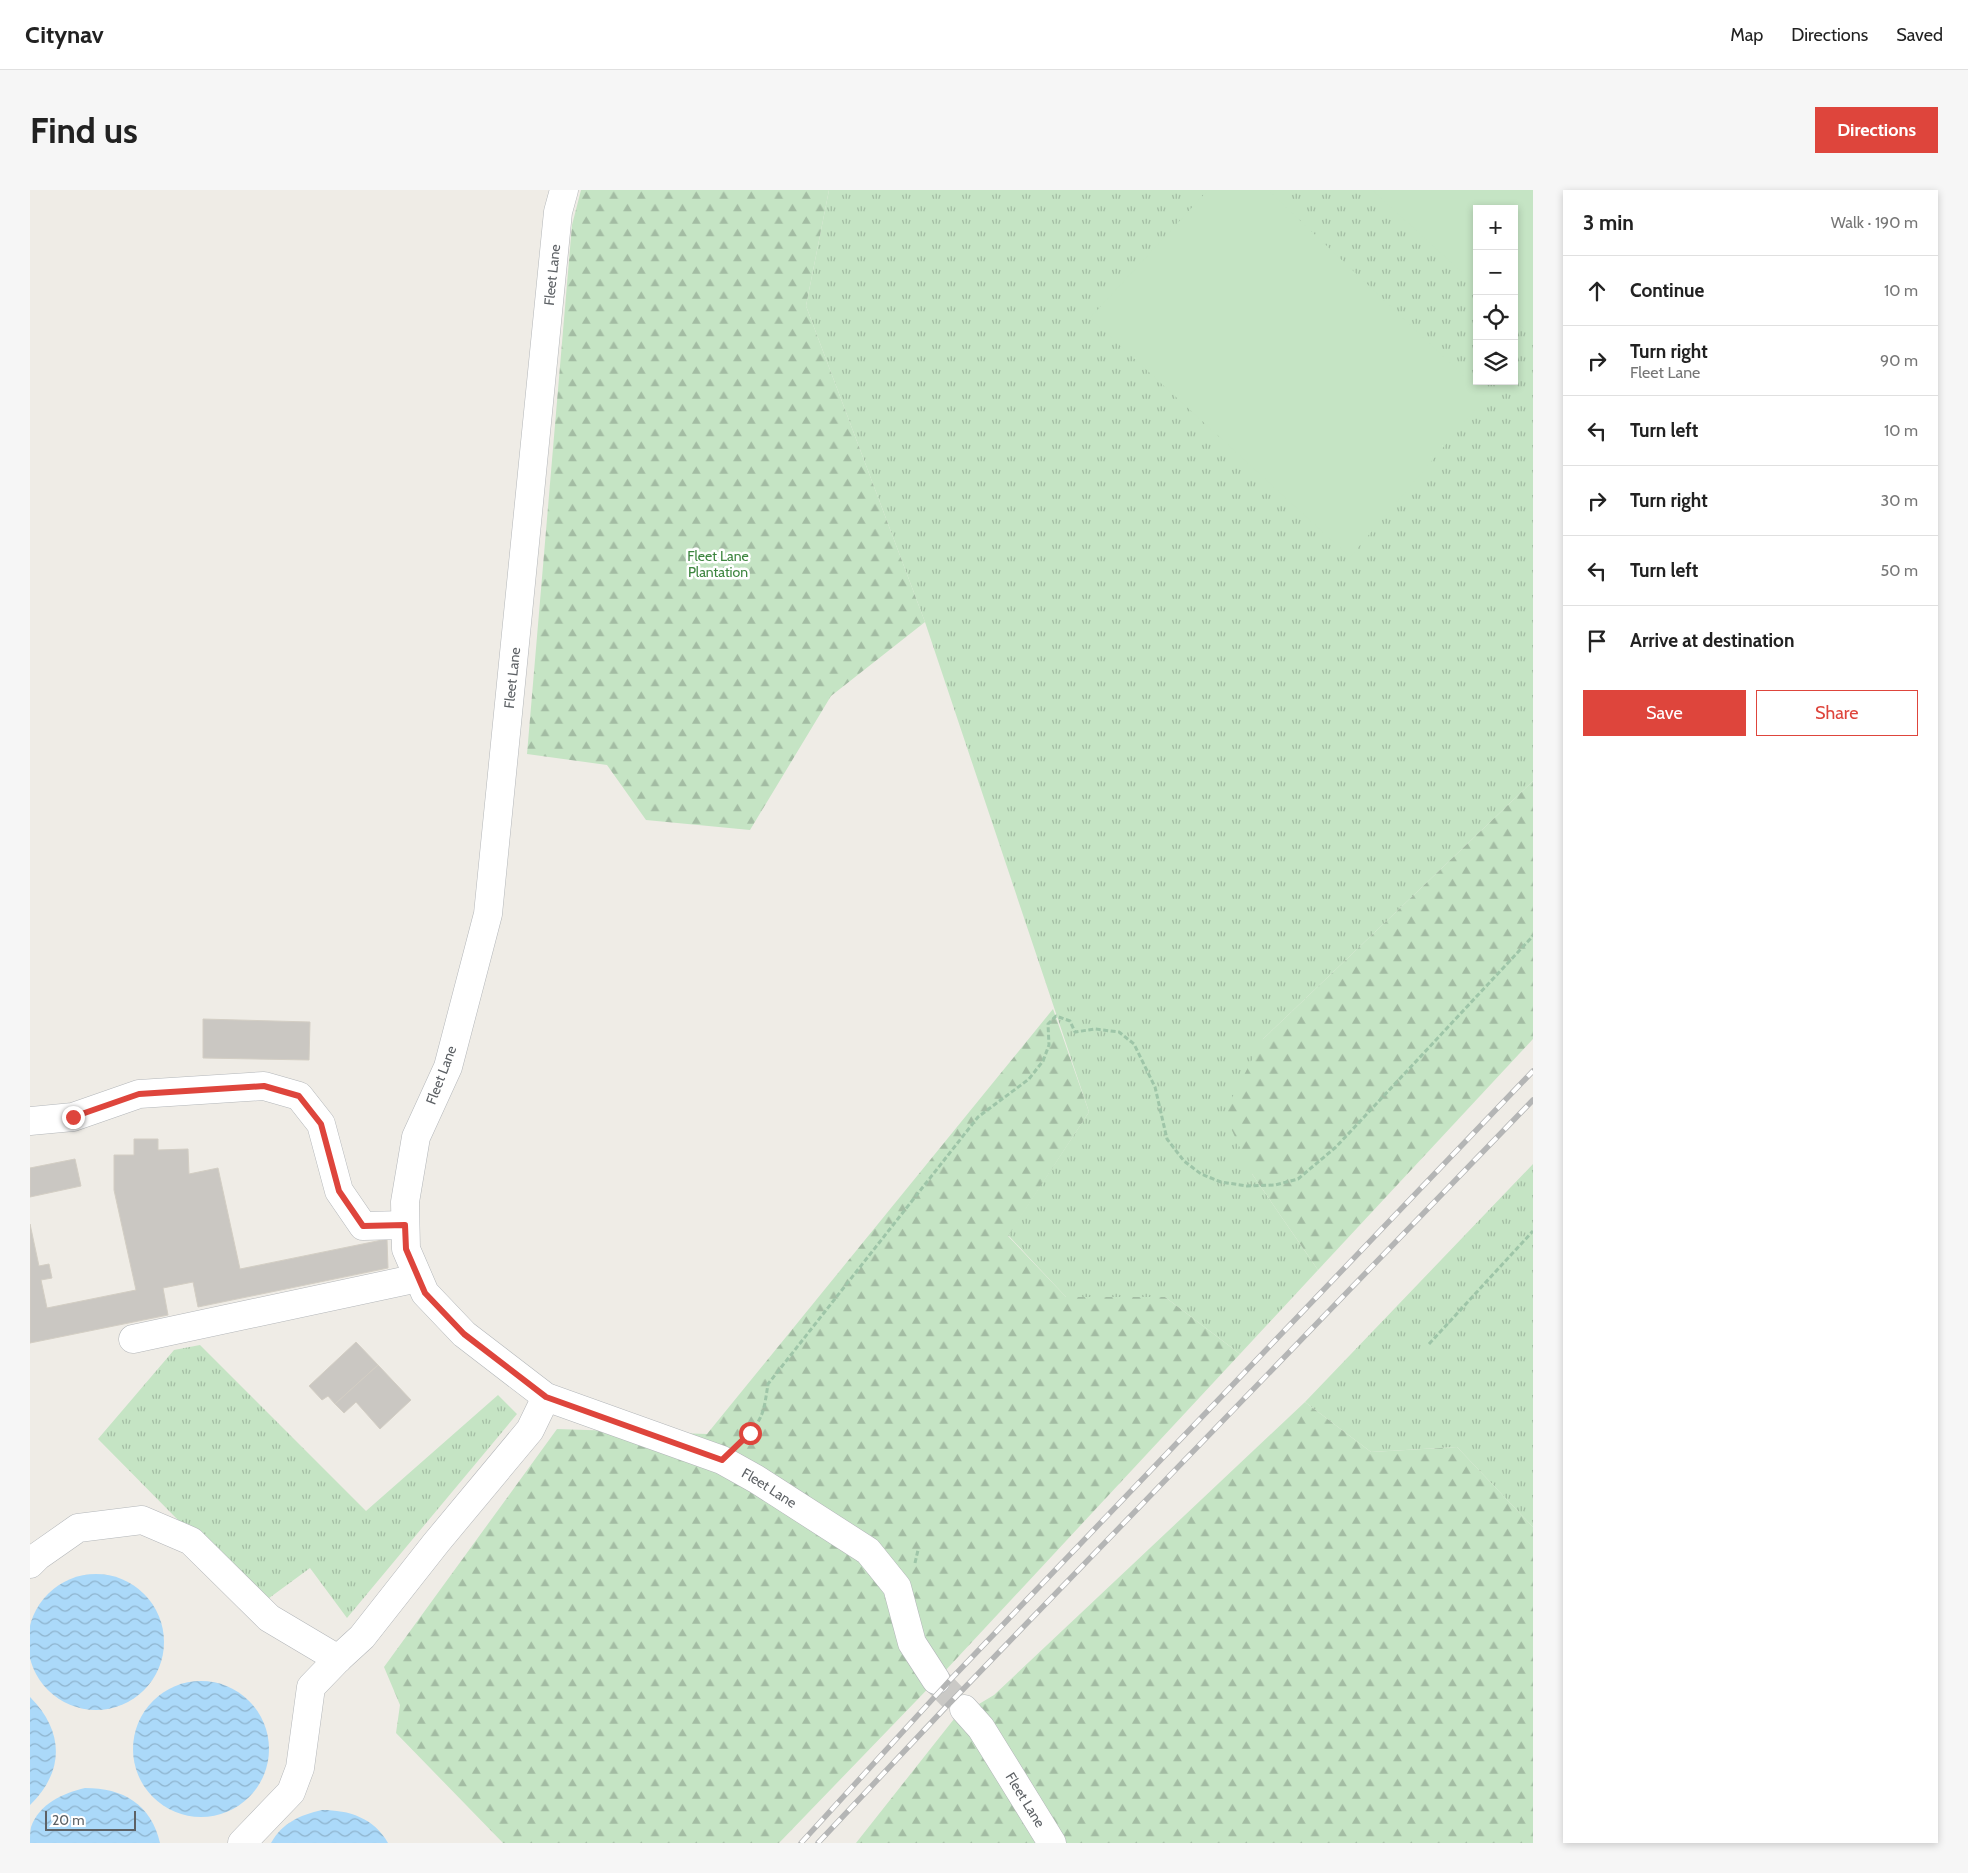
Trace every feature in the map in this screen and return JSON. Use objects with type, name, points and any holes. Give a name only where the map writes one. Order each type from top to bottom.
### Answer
[{"type":"street","name":"Fleet Lane","points":[[564,190],[558,212],[488,914],[448,1067],[416,1137],[405,1202],[406,1249],[425,1293],[464,1334],[546,1397],[722,1460],[756,1479],[868,1551],[897,1587],[912,1643],[936,1680]]},
{"type":"street","points":[[30,1121],[73,1117],[139,1094],[264,1086],[299,1096],[321,1124],[339,1191],[363,1226],[405,1225]]},
{"type":"street","points":[[133,1339],[418,1278]]},
{"type":"street","points":[[242,1843],[291,1792],[300,1768],[311,1687],[362,1637],[436,1542],[530,1430],[546,1397]]},
{"type":"street","points":[[30,1564],[38,1556],[78,1528],[142,1520],[191,1541],[269,1618],[338,1659]]},
{"type":"street","name":"Fleet Lane","points":[[964,1709],[981,1728],[1052,1843]]},
{"type":"path","points":[[722,1460],[750,1433],[764,1413],[768,1384],[978,1117],[1029,1078],[1043,1061],[1049,1045],[1048,1024],[1056,1016],[1070,1021],[1074,1032],[1096,1029],[1120,1032],[1134,1044],[1155,1087],[1167,1139],[1184,1161],[1201,1174],[1221,1182],[1247,1186],[1275,1185],[1298,1179],[1336,1147],[1533,936]]},
{"type":"path","points":[[1429,1344],[1533,1232]]},
{"type":"green space","name":"Fleet Lane Plantation","points":[[581,190],[829,190],[806,306],[925,622],[831,696],[750,830],[646,820],[607,765],[527,754],[572,225]]},
{"type":"green space","points":[[829,190],[1533,190],[1533,781],[1263,1039],[1252,1174],[1318,1270],[1240,1354],[1165,1297],[1066,1297],[1008,1235],[1089,1112],[925,622],[806,306]]},
{"type":"green space","points":[[1208,190],[1268,190],[1486,397],[1350,557],[1090,318]]},
{"type":"green space","points":[[1372,190],[1533,190],[1533,337],[1518,324],[1518,205],[1473,205],[1473,282]]},
{"type":"green space","points":[[1533,781],[1533,1039],[1318,1270],[1252,1174],[1224,1113],[1263,1039]]},
{"type":"green space","points":[[1053,1009],[1089,1112],[1008,1236],[1066,1297],[1165,1297],[1240,1354],[944,1672],[779,1843],[503,1843],[396,1733],[400,1705],[384,1667],[557,1429],[707,1434]]},
{"type":"green space","points":[[1533,1164],[1533,1527],[1457,1447],[1371,1452],[1305,1402]]},
{"type":"green space","points":[[200,1345],[366,1511],[498,1395],[517,1414],[347,1618],[310,1568],[261,1604],[98,1439],[174,1350]]},
{"type":"green space","points":[[1305,1402],[1371,1452],[1457,1447],[1533,1527],[1533,1843],[856,1843],[954,1719],[994,1695]]},
{"type":"water","points":[[96,1574],[122,1579],[134,1585],[144,1594],[153,1604],[159,1616],[164,1642],[159,1668],[153,1680],[144,1690],[134,1699],[122,1705],[96,1710],[70,1705],[58,1699],[48,1690],[39,1680],[33,1668],[28,1642],[33,1616],[39,1604],[48,1594],[58,1585],[70,1579]]},
{"type":"water","points":[[201,1681],[227,1686],[239,1692],[249,1701],[258,1711],[264,1723],[269,1749],[264,1775],[258,1787],[249,1797],[239,1806],[227,1812],[201,1817],[175,1812],[163,1806],[153,1797],[144,1787],[138,1775],[133,1749],[138,1723],[144,1711],[153,1701],[163,1692],[175,1686]]},
{"type":"water","points":[[30,1697],[49,1723],[56,1751],[50,1779],[30,1805]]},
{"type":"water","points":[[85,1788],[111,1791],[133,1801],[150,1818],[160,1843],[30,1843],[31,1827],[46,1806],[60,1796]]},
{"type":"water","points":[[322,1810],[332,1810],[360,1817],[376,1827],[388,1843],[271,1843],[275,1836],[292,1821],[306,1814]]},
{"type":"building","points":[[203,1019],[310,1022],[309,1060],[203,1058]]},
{"type":"building","points":[[134,1139],[158,1139],[158,1150],[188,1149],[189,1174],[218,1168],[240,1269],[387,1239],[388,1268],[198,1307],[193,1282],[163,1288],[168,1315],[30,1343],[30,1224],[39,1266],[49,1264],[52,1278],[41,1280],[47,1308],[136,1290],[114,1190],[114,1155],[134,1155]]},
{"type":"building","points":[[75,1159],[81,1186],[30,1197],[30,1168]]},
{"type":"building","points":[[356,1342],[378,1365],[335,1404],[328,1396],[322,1400],[309,1386]]},
{"type":"building","points":[[378,1365],[411,1400],[380,1429],[356,1402],[344,1413],[335,1404]]},
{"type":"tunnel","points":[[936,1680],[964,1709]]},
{"type":"railway","points":[[801,1843],[951,1679],[1533,1071]]},
{"type":"railway","points":[[818,1843],[944,1709],[1533,1100]]},
{"type":"route","points":[[73,1117],[139,1094],[264,1086],[299,1096],[321,1124],[339,1191],[363,1226],[405,1225],[406,1249],[425,1293],[464,1334],[546,1397],[632,1426],[722,1460],[750,1433]]}]
